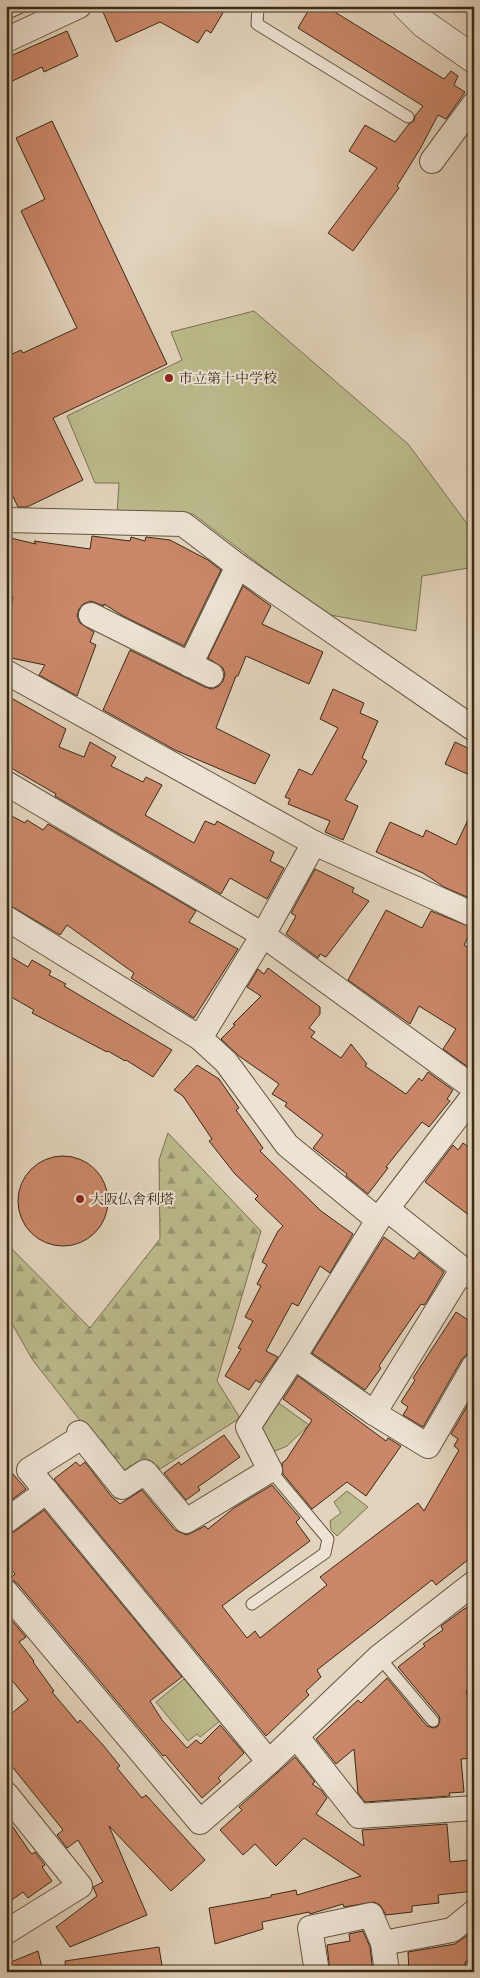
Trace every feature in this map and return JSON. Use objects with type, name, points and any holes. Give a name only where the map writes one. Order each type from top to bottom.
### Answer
[{"type":"street","points":[[6,40],[79,6]]},
{"type":"street","points":[[406,6],[424,24],[473,57]]},
{"type":"street","points":[[432,161],[474,104]]},
{"type":"street","points":[[6,520],[183,524],[238,566],[474,729]]},
{"type":"street","points":[[91,615],[200,670],[238,566]]},
{"type":"street","points":[[6,672],[314,843],[474,915]]},
{"type":"street","points":[[6,783],[263,935],[474,1088]]},
{"type":"street","points":[[200,1038],[263,935],[314,843]]},
{"type":"street","points":[[6,918],[200,1038],[226,1062],[287,1145],[468,1274],[374,1413]]},
{"type":"street","points":[[270,1762],[29,1470],[76,1438],[122,1487],[146,1472],[186,1521],[270,1470],[248,1427],[382,1214],[474,1095]]},
{"type":"street","points":[[294,1356],[374,1413],[428,1446],[474,1366]]},
{"type":"street","points":[[6,1521],[47,1491]]},
{"type":"street","points":[[6,1592],[200,1822],[270,1762],[379,1657],[474,1583]]},
{"type":"street","points":[[296,1736],[360,1816],[474,1808]]},
{"type":"street","points":[[6,1794],[80,1886],[6,1932]]},
{"type":"street","points":[[383,1943],[452,1930],[474,1912]]},
{"type":"street","points":[[317,1972],[310,1928],[371,1915],[383,1943],[387,1972]]},
{"type":"lane","points":[[6,14],[23,6]]},
{"type":"lane","points":[[262,6],[258,8],[257,24],[408,117]]},
{"type":"lane","points":[[252,1604],[325,1552],[328,1539],[270,1470]]},
{"type":"lane","points":[[379,1657],[434,1721]]},
{"type":"green space","points":[[254,311],[408,444],[474,533],[474,567],[422,576],[416,631],[325,614],[193,514],[117,514],[119,483],[95,483],[67,416],[182,360],[171,332]]},
{"type":"green space","points":[[168,1133],[261,1231],[217,1381],[240,1418],[132,1487],[32,1359],[6,1313],[6,1243],[90,1328],[160,1239],[159,1160]]},
{"type":"green space","points":[[276,1401],[309,1425],[287,1446],[275,1451],[263,1448],[257,1429]]},
{"type":"green space","points":[[347,1491],[368,1507],[337,1536],[331,1530],[330,1521],[341,1513],[334,1502]]},
{"type":"green space","points":[[184,1679],[220,1721],[200,1737],[197,1734],[188,1741],[156,1702]]},
{"type":"building","points":[[116,6],[227,6],[211,33],[206,30],[198,43],[160,22],[116,42],[103,12]]},
{"type":"building","points":[[311,6],[325,6],[444,79],[451,71],[458,76],[454,85],[465,92],[446,119],[438,115],[397,186],[399,188],[353,251],[328,233],[377,168],[349,151],[365,125],[395,142],[409,124],[414,121],[415,116],[423,106],[298,28]]},
{"type":"building","points":[[67,31],[78,56],[44,72],[42,67],[6,84],[6,58]]},
{"type":"building","points":[[52,121],[167,364],[53,418],[83,480],[27,507],[18,507],[6,482],[6,357],[21,350],[23,353],[77,328],[21,211],[45,199],[16,138]]},
{"type":"building","points":[[92,536],[130,541],[131,537],[145,541],[146,537],[170,540],[208,560],[221,570],[184,646],[123,616],[104,604],[104,606],[91,601],[83,604],[77,616],[80,623],[94,632],[90,642],[96,645],[77,696],[39,675],[45,665],[6,657],[6,635],[13,597],[6,596],[6,537],[36,544],[34,541],[90,549]]},
{"type":"building","points":[[243,586],[271,606],[262,624],[323,652],[309,684],[246,656],[238,676],[236,676],[216,728],[270,755],[255,784],[175,750],[103,710],[130,650],[205,687],[212,689],[219,686],[225,674],[223,668],[208,658]]},
{"type":"building","points":[[333,689],[364,703],[360,713],[378,721],[362,758],[367,761],[345,800],[358,806],[343,840],[325,832],[330,821],[288,804],[290,799],[285,797],[299,769],[312,775],[338,728],[320,719]]},
{"type":"building","points":[[6,695],[66,729],[59,747],[84,757],[90,742],[116,757],[111,766],[143,782],[146,777],[162,785],[145,815],[194,843],[205,821],[215,825],[217,821],[274,852],[270,861],[284,868],[267,899],[230,878],[221,894],[6,765]]},
{"type":"building","points":[[455,742],[474,751],[474,777],[445,764]]},
{"type":"building","points":[[474,807],[474,900],[444,887],[423,873],[376,852],[390,822],[423,837],[426,830],[456,845]]},
{"type":"building","points":[[6,813],[25,823],[27,820],[43,830],[48,824],[196,911],[189,922],[238,949],[194,1018],[131,978],[134,973],[67,925],[60,935],[6,903]]},
{"type":"building","points":[[315,869],[354,888],[352,892],[369,901],[326,957],[320,954],[318,958],[286,934],[296,916],[291,913]]},
{"type":"building","points":[[386,910],[422,928],[431,911],[473,928],[464,945],[474,951],[474,1059],[468,1067],[443,1049],[456,1029],[419,1006],[410,1024],[348,980]]},
{"type":"building","points":[[6,954],[28,967],[32,960],[51,971],[49,975],[66,984],[64,986],[172,1050],[153,1077],[126,1060],[32,1013],[34,1010],[6,994]]},
{"type":"building","points":[[268,968],[320,1007],[320,1014],[309,1028],[315,1032],[311,1037],[341,1058],[351,1044],[367,1064],[365,1066],[406,1094],[419,1078],[422,1081],[428,1072],[453,1090],[447,1099],[450,1101],[429,1127],[422,1122],[386,1167],[388,1168],[368,1194],[346,1176],[347,1174],[313,1148],[323,1135],[285,1106],[287,1103],[272,1094],[279,1084],[239,1056],[221,1039],[261,996],[247,987],[258,969],[264,974]]},
{"type":"building","points":[[197,1065],[219,1079],[239,1108],[236,1110],[263,1148],[260,1151],[321,1211],[353,1234],[330,1273],[320,1266],[298,1306],[292,1303],[266,1351],[278,1357],[260,1383],[256,1380],[249,1390],[225,1376],[241,1349],[238,1348],[253,1321],[245,1317],[261,1286],[257,1284],[267,1265],[262,1262],[278,1231],[283,1226],[255,1199],[258,1196],[235,1174],[209,1141],[212,1139],[183,1096],[174,1090]]},
{"type":"building","points":[[463,1143],[474,1151],[474,1219],[425,1182],[453,1145],[458,1150]]},
{"type":"building","points":[[63,1156],[80,1160],[95,1169],[104,1184],[108,1201],[104,1218],[95,1233],[80,1242],[63,1246],[46,1242],[31,1233],[22,1218],[18,1201],[22,1184],[31,1169],[46,1160]]},
{"type":"building","points":[[384,1237],[414,1259],[419,1252],[444,1272],[427,1301],[424,1305],[421,1304],[365,1390],[312,1353]]},
{"type":"building","points":[[456,1312],[474,1324],[474,1352],[467,1354],[462,1359],[423,1427],[403,1415],[408,1407],[401,1402],[415,1380],[413,1378]]},
{"type":"building","points":[[298,1376],[386,1441],[388,1438],[401,1446],[366,1496],[347,1482],[312,1509],[283,1474],[282,1463],[286,1460],[312,1420],[283,1399]]},
{"type":"building","points":[[474,1394],[474,1555],[436,1585],[432,1580],[317,1670],[321,1677],[306,1691],[309,1695],[266,1736],[54,1479],[76,1462],[80,1466],[85,1462],[111,1496],[120,1504],[142,1490],[175,1530],[187,1535],[205,1526],[208,1529],[234,1508],[272,1485],[300,1518],[296,1522],[310,1541],[222,1606],[247,1638],[255,1631],[260,1638],[327,1585],[320,1577],[418,1503],[424,1511],[459,1450],[454,1446],[458,1439],[451,1434]]},
{"type":"building","points":[[224,1435],[240,1457],[198,1487],[200,1490],[186,1500],[164,1473],[179,1462],[181,1465]]},
{"type":"building","points":[[6,1466],[26,1489],[6,1504]]},
{"type":"building","points":[[44,1510],[182,1677],[150,1701],[162,1720],[187,1748],[196,1740],[201,1744],[220,1725],[244,1753],[218,1778],[221,1781],[202,1798],[165,1755],[163,1756],[17,1583],[10,1579],[15,1574],[6,1563],[6,1535],[14,1532]]},
{"type":"building","points":[[474,1604],[474,1688],[466,1692],[474,1710],[474,1758],[461,1759],[464,1792],[449,1793],[450,1796],[365,1802],[358,1793],[354,1749],[336,1764],[316,1739],[358,1700],[361,1703],[387,1678],[427,1726],[434,1728],[438,1726],[439,1716],[398,1667],[425,1646],[423,1644],[443,1630],[441,1626]]},
{"type":"building","points":[[6,1614],[26,1637],[19,1642],[54,1691],[52,1692],[78,1723],[80,1720],[103,1745],[120,1766],[117,1768],[142,1798],[146,1795],[205,1860],[171,1891],[109,1826],[147,1915],[70,1947],[56,1927],[97,1896],[93,1887],[103,1882],[78,1840],[67,1848],[57,1835],[63,1830],[6,1759],[6,1718],[28,1700],[6,1673]]},
{"type":"building","points":[[295,1757],[315,1782],[312,1784],[321,1790],[327,1798],[316,1814],[364,1846],[362,1830],[447,1824],[450,1862],[470,1860],[474,1891],[438,1895],[439,1903],[412,1906],[412,1912],[386,1915],[380,1905],[374,1902],[344,1907],[343,1904],[310,1914],[309,1912],[262,1922],[263,1929],[215,1944],[209,1908],[271,1897],[271,1895],[296,1890],[297,1895],[361,1876],[304,1838],[276,1866],[255,1844],[243,1855],[220,1830],[242,1810],[239,1807]]},
{"type":"building","points":[[6,1817],[30,1852],[32,1854],[35,1852],[45,1865],[42,1867],[52,1881],[28,1898],[23,1892],[6,1904]]},
{"type":"building","points":[[363,1931],[370,1947],[373,1972],[330,1972],[327,1945],[350,1941],[349,1934]]},
{"type":"building","points":[[474,1934],[474,1962],[465,1962],[466,1969],[409,1972],[408,1952],[455,1944],[468,1935]]},
{"type":"building","points":[[159,1947],[163,1972],[66,1972],[65,1961]]},
{"type":"building","points":[[38,1951],[43,1972],[6,1972],[6,1964]]},
{"type":"place","name":"市立第十中学校","points":[[169,378]]},
{"type":"place","name":"大阪仏舎利塔","points":[[80,1199]]}]
